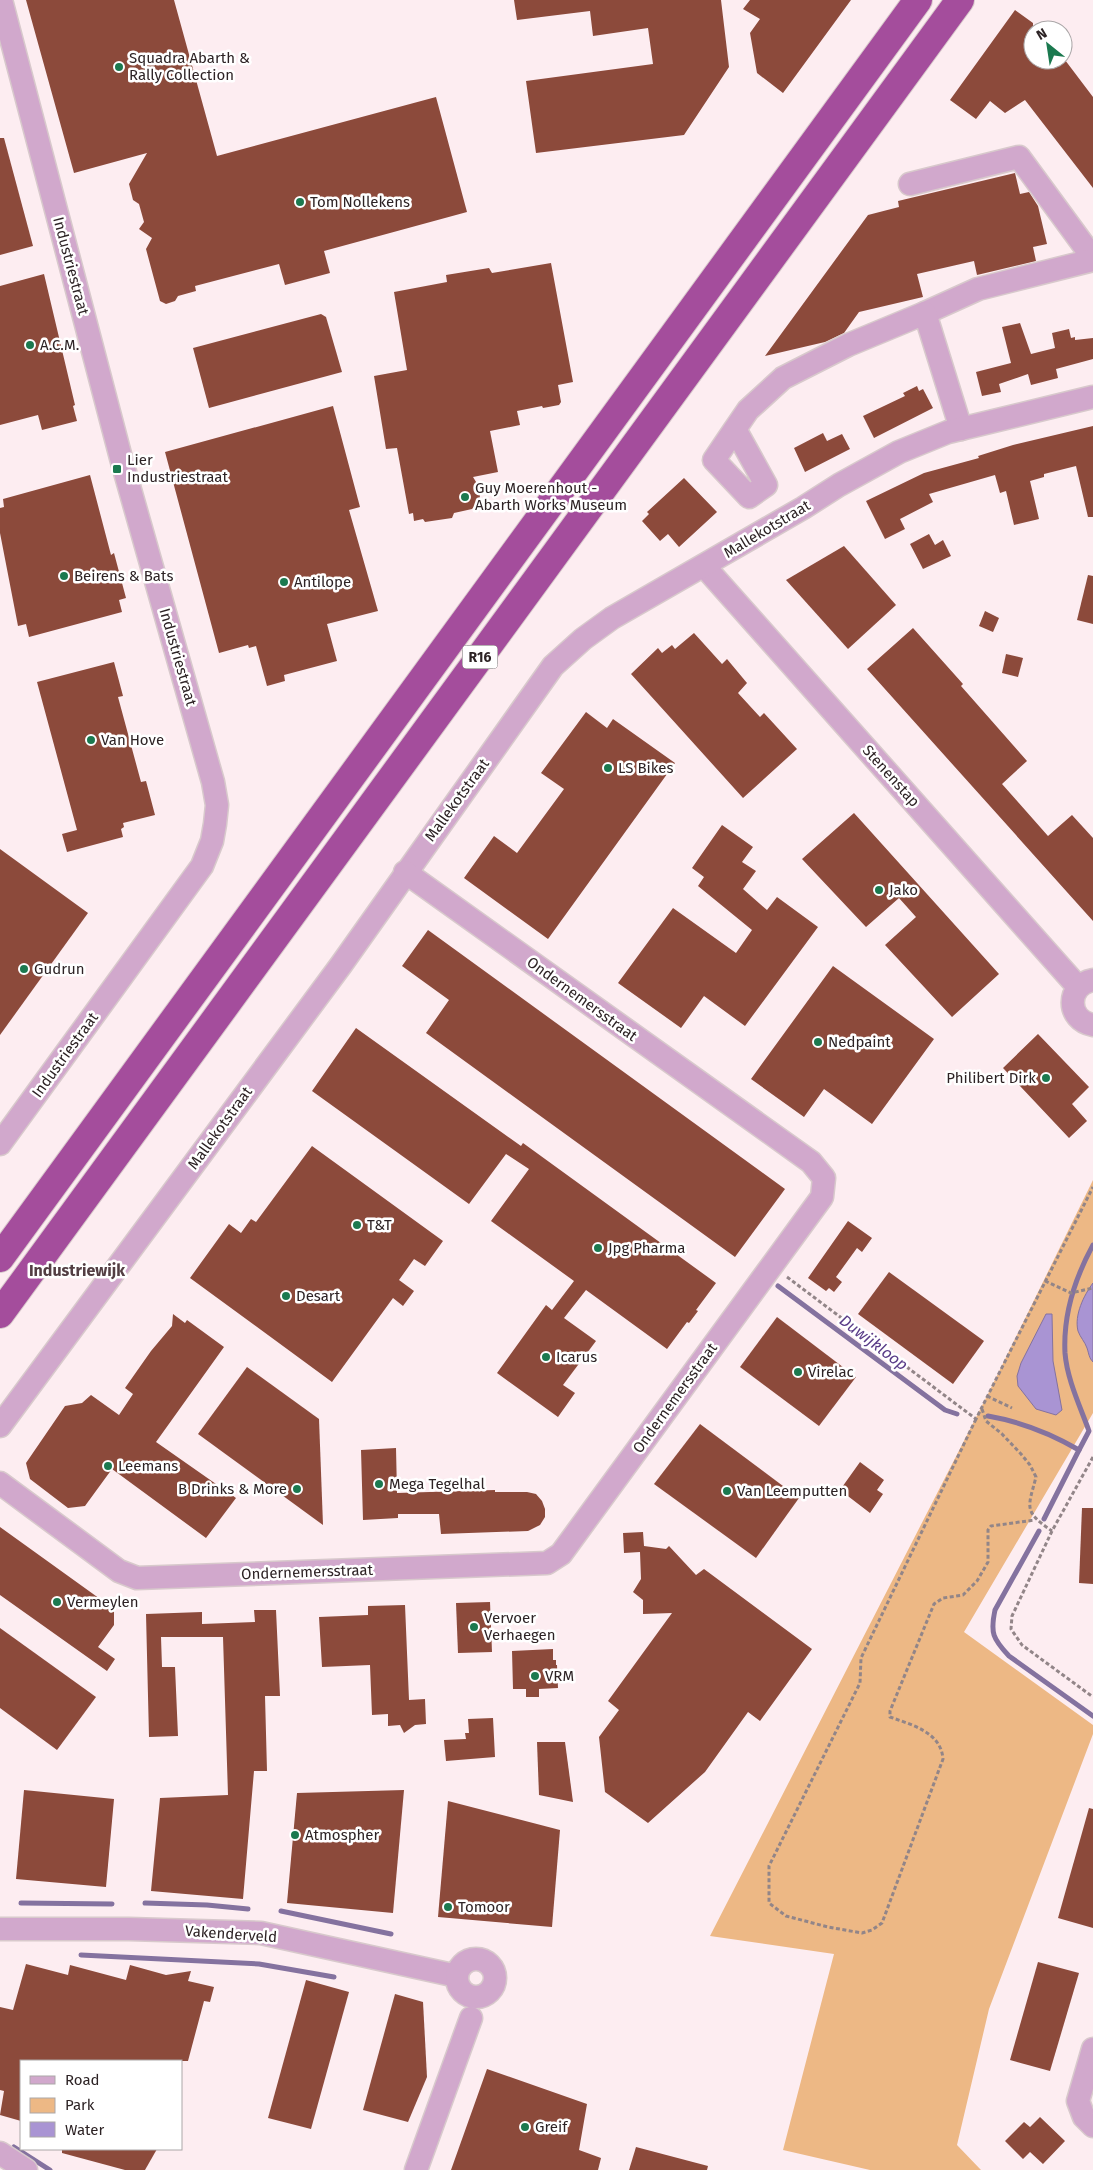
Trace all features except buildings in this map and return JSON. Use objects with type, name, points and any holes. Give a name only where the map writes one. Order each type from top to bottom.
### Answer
[{"type":"highway","name":"R16","points":[[0,1258],[918,0]]},
{"type":"highway","name":"R16","points":[[0,1314],[960,0]]},
{"type":"street","name":"Industriestraat","points":[[0,1144],[202,866],[212,840],[217,806],[202,740],[121,458],[1,0]]},
{"type":"street","points":[[735,429],[748,410],[783,378],[848,345],[978,289],[1093,259],[1019,157],[910,184]]},
{"type":"street","points":[[925,313],[961,429]]},
{"type":"street","name":"Mallekotstraat","points":[[0,1426],[341,965],[405,872],[553,666],[612,618],[803,508],[840,484],[899,452],[961,429],[1093,397]]},
{"type":"street","name":"Stenenstap","points":[[704,566],[1085,984],[1072,999],[1075,1014],[1080,1020],[1093,1024]]},
{"type":"street","name":"Ondernemersstraat","points":[[0,1483],[119,1571],[137,1578],[547,1563],[561,1554],[822,1197],[824,1178],[810,1162],[405,872]]},
{"type":"street","name":"Vakenderveld","points":[[0,1929],[129,1929],[261,1933],[457,1976]]},
{"type":"street","points":[[416,2170],[471,2018]]},
{"type":"street","points":[[1093,2049],[1078,2101],[1084,2117],[1093,2126]]},
{"type":"street","points":[[0,2153],[26,2170]]},
{"type":"path","points":[[1035,1520],[991,1526],[988,1530],[988,1562],[977,1581],[963,1595],[943,1598],[934,1604],[890,1711],[890,1717],[915,1726],[939,1742],[943,1750],[943,1759],[882,1923],[872,1930],[862,1933],[828,1927],[786,1916],[769,1903],[769,1866],[860,1684],[861,1658],[987,1396],[1093,1186]]},
{"type":"path","points":[[772,1265],[976,1419]]},
{"type":"path","points":[[1045,1281],[1072,1293],[1093,1288]]},
{"type":"path","points":[[987,1396],[1012,1408]]},
{"type":"path","points":[[983,1405],[982,1411],[986,1422],[1002,1434],[1030,1465],[1036,1477],[1030,1503],[1031,1513],[1035,1520],[1052,1531]]},
{"type":"path","points":[[1093,1457],[1052,1531],[1012,1616],[1010,1628],[1022,1644],[1093,1698]]},
{"type":"green space","points":[[1093,1180],[1093,1413],[964,1632],[1093,1725],[1093,1734],[989,2009],[957,2145],[981,2170],[870,2170],[783,2150],[834,1954],[710,1936],[987,1396]]},
{"type":"water","points":[[1093,1283],[1093,1362],[1078,1331],[1077,1318],[1086,1293]]},
{"type":"water","points":[[1046,1314],[1052,1314],[1053,1361],[1062,1410],[1056,1415],[1036,1409],[1018,1386],[1017,1376],[1021,1363]]},
{"type":"waterway","points":[[1079,1450],[1089,1431],[1068,1373],[1065,1353],[1066,1324],[1076,1283],[1093,1245]]},
{"type":"waterway","name":"Duwijkloop","points":[[778,1286],[945,1410],[957,1414]]},
{"type":"waterway","name":"Duwijkloop","points":[[988,1416],[1012,1421],[1035,1429],[1079,1450],[1044,1519]]},
{"type":"waterway","name":"Duwijkloop","points":[[1039,1531],[995,1610],[994,1635],[999,1645],[1009,1656],[1093,1716]]},
{"type":"waterway","points":[[21,1903],[112,1904]]},
{"type":"waterway","points":[[145,1903],[207,1905],[248,1909]]},
{"type":"waterway","points":[[281,1911],[391,1934]]},
{"type":"waterway","points":[[81,1955],[259,1964],[334,1977]]},
{"type":"waterway","points":[[14,2147],[50,2170]]},
{"type":"place","name":"Squadra Abarth & Rally Collection","points":[[119,67]]},
{"type":"place","name":"Tom Nollekens","points":[[300,202]]},
{"type":"place","name":"A.C.M.","points":[[30,345]]},
{"type":"place","name":"Lier Industriestraat","points":[[117,469]]},
{"type":"place","name":"Guy Moerenhout - Abarth Works Museum","points":[[465,497]]},
{"type":"place","name":"Beirens & Bats","points":[[64,576]]},
{"type":"place","name":"Antilope","points":[[284,582]]},
{"type":"place","name":"Van Hove","points":[[91,740]]},
{"type":"place","name":"LS Bikes","points":[[608,768]]},
{"type":"place","name":"Jako","points":[[879,890]]},
{"type":"place","name":"Gudrun","points":[[24,969]]},
{"type":"place","name":"Nedpaint","points":[[818,1042]]},
{"type":"place","name":"Philibert Dirk","points":[[1046,1078]]},
{"type":"place","name":"T&T","points":[[357,1225]]},
{"type":"place","name":"Jpg Pharma","points":[[598,1248]]},
{"type":"place","name":"Desart","points":[[286,1296]]},
{"type":"place","name":"Icarus","points":[[546,1357]]},
{"type":"place","name":"Virelac","points":[[798,1372]]},
{"type":"place","name":"Leemans","points":[[108,1466]]},
{"type":"place","name":"Mega Tegelhal","points":[[379,1484]]},
{"type":"place","name":"B Drinks & More","points":[[297,1489]]},
{"type":"place","name":"Van Leemputten","points":[[727,1491]]},
{"type":"place","name":"Vermeylen","points":[[57,1602]]},
{"type":"place","name":"Vervoer Verhaegen","points":[[474,1627]]},
{"type":"place","name":"VRM","points":[[535,1676]]},
{"type":"place","name":"Atmospher","points":[[295,1835]]},
{"type":"place","name":"Tomoor","points":[[448,1907]]},
{"type":"place","name":"Greif","points":[[525,2127]]},
{"type":"district","name":"Industriewijk","points":[[77,1270]]}]
